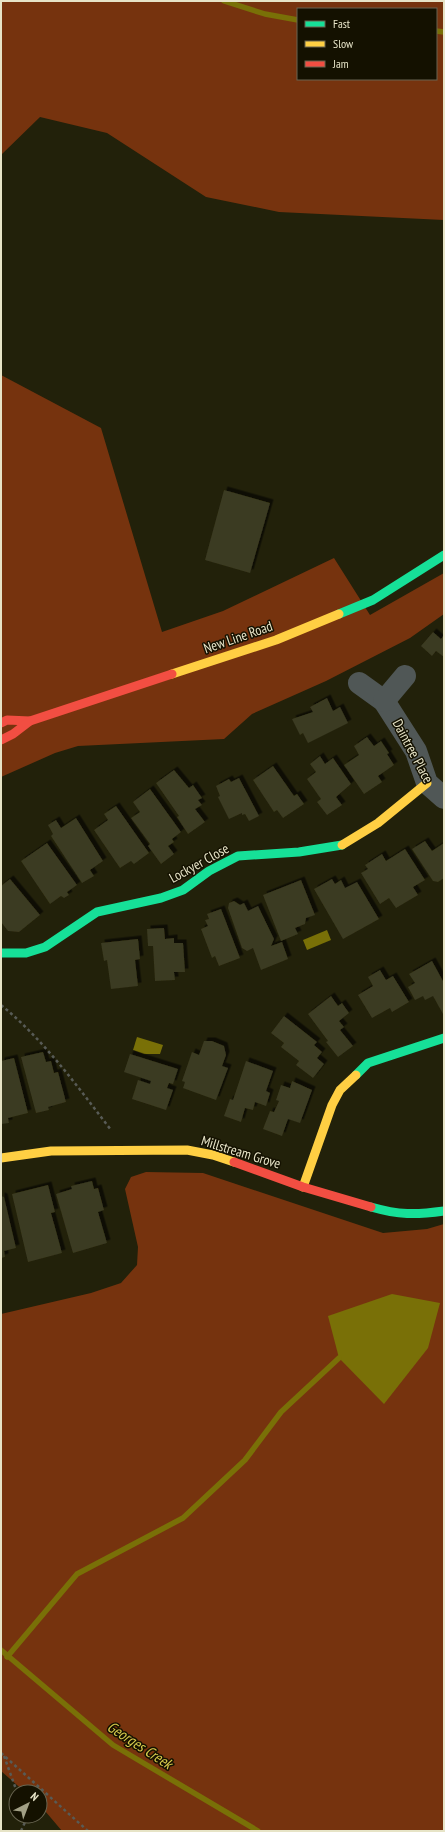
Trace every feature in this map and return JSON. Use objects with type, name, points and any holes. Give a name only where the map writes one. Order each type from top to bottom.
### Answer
[{"type":"street","name":"New Line Road","points":[[1,723],[7,720],[30,721],[276,640],[373,600],[444,555]]},
{"type":"street","points":[[384,701],[405,676]]},
{"type":"street","name":"Daintree Place","points":[[359,683],[384,701],[416,751],[427,783],[444,798]]},
{"type":"street","name":"New Line Road","points":[[1,740],[14,734],[30,721]]},
{"type":"street","name":"Lockyer Close","points":[[1,953],[26,953],[45,947],[97,912],[161,898],[183,890],[209,871],[238,856],[299,852],[331,848],[346,844],[378,823],[427,783]]},
{"type":"street","points":[[303,1187],[332,1105],[340,1090],[349,1080],[368,1063],[444,1038]]},
{"type":"street","name":"Millstream Grove","points":[[1,1158],[51,1151],[187,1150],[214,1155],[303,1187],[389,1212],[413,1215],[444,1211]]},
{"type":"path","points":[[1,1005],[50,1052],[126,1150]]},
{"type":"path","points":[[2,1754],[13,1784]]},
{"type":"path","points":[[2,1754],[88,1831]]},
{"type":"shaded area","points":[[1,1],[444,1],[444,220],[279,212],[206,197],[107,133],[40,117],[1,155]]},
{"type":"shaded area","points":[[1,375],[101,428],[162,632],[223,611],[334,558],[370,615],[444,573],[444,614],[410,638],[326,681],[252,714],[224,739],[78,746],[55,753],[1,777]]},
{"type":"shaded area","points":[[327,930],[331,940],[307,950],[303,940]]},
{"type":"shaded area","points":[[137,1037],[163,1045],[160,1054],[144,1054],[133,1050]]},
{"type":"shaded area","points":[[146,1172],[203,1173],[383,1233],[427,1229],[444,1224],[444,1831],[62,1831],[48,1814],[48,1784],[16,1784],[1,1771],[1,1314],[91,1293],[121,1283],[137,1265],[138,1247],[125,1189],[131,1177]]},
{"type":"shaded area","points":[[392,1294],[440,1303],[428,1348],[384,1404],[339,1358],[328,1316]]},
{"type":"building","points":[[224,490],[270,503],[250,573],[205,560]]},
{"type":"building","points":[[433,632],[441,639],[444,635],[444,657],[436,651],[432,656],[421,646]]},
{"type":"building","points":[[327,698],[333,711],[340,707],[348,723],[308,743],[303,733],[300,735],[292,719],[313,712],[310,707]]},
{"type":"building","points":[[367,737],[374,746],[381,741],[389,753],[387,754],[394,765],[378,776],[382,782],[364,794],[344,765],[359,755],[354,746]]},
{"type":"building","points":[[320,756],[325,764],[333,758],[351,784],[336,797],[342,805],[327,815],[317,802],[321,799],[307,779],[316,772],[310,764]]},
{"type":"building","points":[[273,766],[294,796],[297,794],[304,804],[283,818],[277,810],[274,812],[253,780]]},
{"type":"building","points":[[174,770],[189,788],[193,785],[202,798],[198,800],[202,805],[195,809],[205,822],[188,834],[177,817],[179,816],[156,783]]},
{"type":"building","points":[[239,778],[259,816],[249,821],[245,814],[242,815],[242,813],[229,819],[218,797],[220,796],[216,786],[229,779],[231,782]]},
{"type":"building","points":[[150,789],[181,832],[172,839],[174,842],[168,846],[174,854],[161,864],[148,846],[150,844],[131,818],[140,812],[133,802]]},
{"type":"building","points":[[116,806],[149,853],[134,864],[131,861],[120,868],[94,830],[108,820],[104,814]]},
{"type":"building","points":[[76,818],[103,861],[90,870],[94,876],[82,883],[51,836],[53,834],[48,825],[56,820],[61,828]]},
{"type":"building","points":[[425,841],[432,851],[444,843],[444,878],[438,882],[433,881],[412,849]]},
{"type":"building","points":[[47,843],[77,885],[67,892],[69,895],[64,898],[61,896],[50,904],[21,861]]},
{"type":"building","points":[[405,849],[425,880],[413,887],[418,895],[396,908],[389,898],[380,904],[361,873],[368,869],[365,865],[382,854],[386,861]]},
{"type":"building","points":[[10,879],[40,915],[19,932],[8,931],[1,922],[1,886]]},
{"type":"building","points":[[332,879],[335,884],[341,880],[345,888],[357,882],[379,919],[343,939],[314,889]]},
{"type":"building","points":[[301,880],[315,915],[306,918],[305,924],[295,928],[298,934],[281,941],[263,895]]},
{"type":"building","points":[[234,901],[240,905],[244,903],[248,911],[258,906],[274,939],[271,946],[282,942],[288,959],[261,970],[253,948],[247,951],[242,948],[228,908],[229,903]]},
{"type":"building","points":[[221,909],[240,958],[219,966],[215,956],[212,958],[201,929],[208,926],[205,920],[209,919],[207,914]]},
{"type":"building","points":[[164,928],[165,939],[174,938],[174,943],[183,943],[185,972],[174,972],[175,980],[155,981],[153,946],[148,946],[147,929]]},
{"type":"building","points":[[138,939],[140,959],[135,960],[138,986],[111,989],[107,960],[104,961],[101,943]]},
{"type":"building","points":[[432,961],[444,983],[443,1014],[433,996],[425,1000],[423,996],[415,1000],[408,987],[415,983],[409,974]]},
{"type":"building","points":[[380,970],[386,980],[393,976],[409,1002],[392,1012],[390,1008],[372,1018],[358,995],[373,986],[368,977]]},
{"type":"building","points":[[331,996],[338,1006],[342,1003],[349,1013],[339,1021],[344,1027],[340,1030],[353,1046],[338,1057],[326,1042],[328,1041],[308,1014]]},
{"type":"building","points":[[284,1016],[317,1042],[314,1045],[322,1052],[317,1058],[324,1064],[313,1078],[296,1065],[299,1061],[281,1047],[284,1043],[271,1033]]},
{"type":"building","points":[[204,1041],[212,1041],[224,1046],[226,1055],[222,1066],[228,1068],[216,1100],[183,1088],[185,1082],[182,1081],[192,1052],[199,1055]]},
{"type":"building","points":[[43,1052],[46,1062],[51,1061],[54,1073],[58,1072],[66,1102],[48,1107],[49,1110],[36,1113],[21,1057]]},
{"type":"building","points":[[130,1054],[178,1069],[173,1084],[169,1083],[167,1088],[173,1090],[166,1110],[132,1099],[138,1080],[150,1084],[151,1081],[124,1072]]},
{"type":"building","points":[[14,1058],[28,1113],[8,1118],[9,1123],[1,1124],[1,1061]]},
{"type":"building","points":[[246,1061],[273,1071],[266,1091],[270,1093],[266,1106],[255,1102],[253,1110],[245,1108],[241,1122],[224,1116],[230,1099],[233,1100]]},
{"type":"building","points":[[292,1081],[312,1090],[300,1123],[288,1119],[282,1136],[263,1129],[270,1111],[274,1112],[279,1101],[276,1100],[281,1085],[290,1088]]},
{"type":"building","points":[[92,1181],[94,1189],[98,1188],[104,1210],[98,1212],[107,1243],[73,1253],[56,1194],[72,1189],[71,1186]]},
{"type":"building","points":[[48,1185],[55,1212],[51,1213],[62,1253],[28,1262],[12,1194]]},
{"type":"building","points":[[1,1196],[4,1197],[16,1248],[4,1251],[5,1257],[1,1258]]},
{"type":"waterway","points":[[224,1],[265,14],[297,20]]},
{"type":"waterway","points":[[437,31],[444,32]]},
{"type":"waterway","points":[[7,1657],[77,1574],[183,1518],[245,1460],[281,1412],[339,1358]]},
{"type":"waterway","name":"Georges Creek","points":[[1,1650],[113,1745],[258,1831]]},
{"type":"traffic: fast","points":[[339,614],[373,600],[444,555]]},
{"type":"traffic: fast","points":[[1,953],[26,953],[45,947],[97,912],[161,898],[183,890],[209,871],[238,856],[299,852],[342,845]]},
{"type":"traffic: fast","points":[[356,1075],[368,1063],[444,1038]]},
{"type":"traffic: fast","points":[[371,1207],[390,1212],[407,1214],[444,1211]]},
{"type":"traffic: slow","points":[[172,674],[276,640],[339,614]]},
{"type":"traffic: slow","points":[[342,845],[378,823],[427,783]]},
{"type":"traffic: slow","points":[[303,1187],[332,1105],[340,1090],[356,1075]]},
{"type":"traffic: slow","points":[[1,1158],[51,1151],[187,1150],[213,1155],[234,1162]]},
{"type":"traffic: jam","points":[[1,740],[13,734],[30,721],[172,674]]},
{"type":"traffic: jam","points":[[1,723],[7,720],[30,721]]},
{"type":"traffic: jam","points":[[234,1162],[303,1187],[371,1207]]}]
